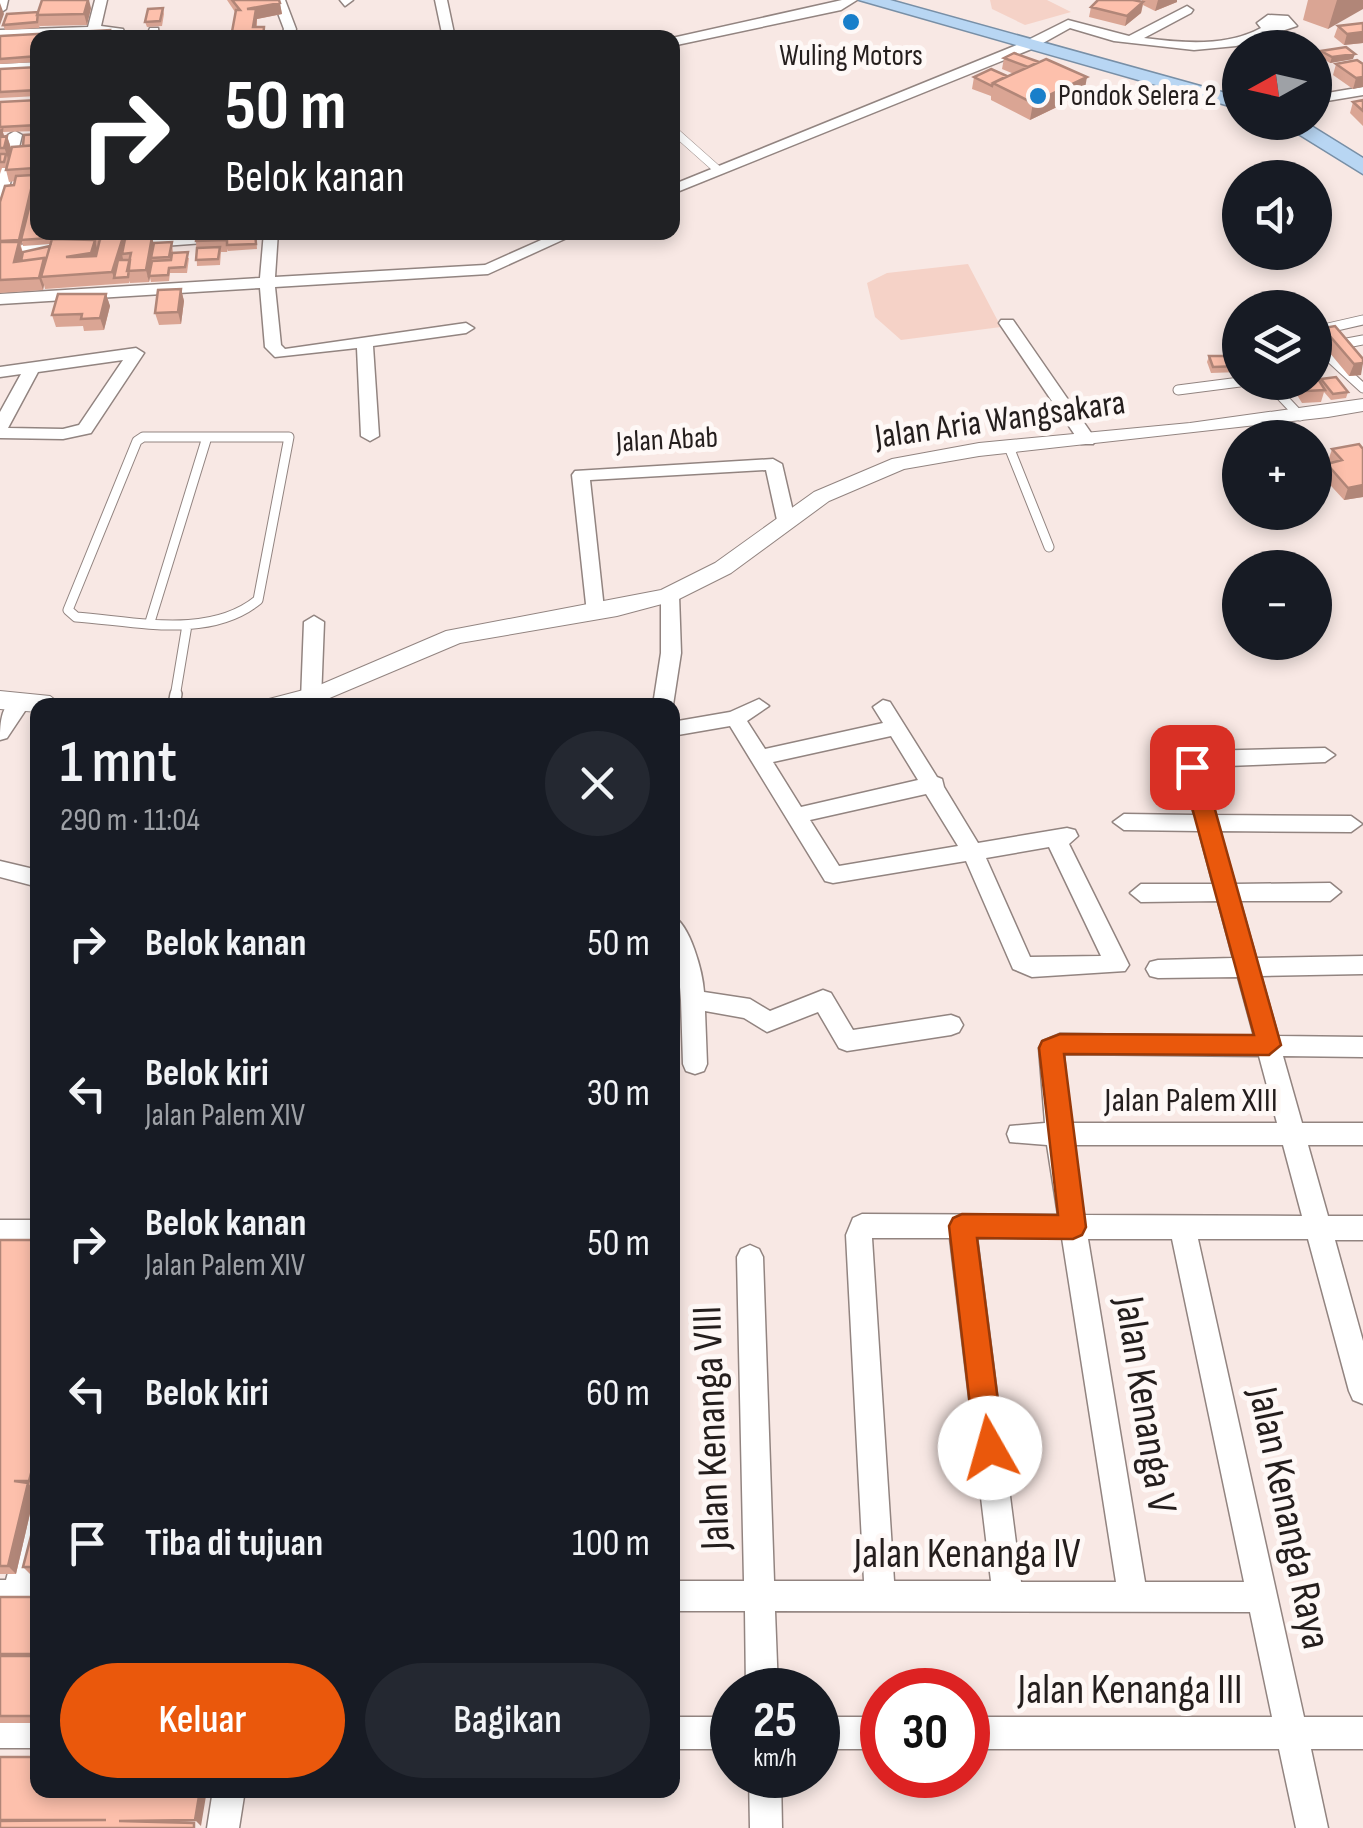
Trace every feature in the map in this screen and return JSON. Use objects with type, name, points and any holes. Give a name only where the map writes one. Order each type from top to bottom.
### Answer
[{"type":"highway","points":[[870,0],[1222,88]]},
{"type":"highway","points":[[897,0],[1037,43]]},
{"type":"highway","points":[[1078,52],[1222,98]]},
{"type":"highway","points":[[1332,138],[1362,161]]},
{"type":"highway","points":[[1322,140],[1362,161]]},
{"type":"street","points":[[0,8],[2,0]]},
{"type":"street","points":[[94,30],[102,0]]},
{"type":"street","points":[[279,0],[290,30]]},
{"type":"street","points":[[441,0],[447,30]]},
{"type":"street","points":[[680,40],[840,6],[851,0]]},
{"type":"street","points":[[1134,38],[1187,10]]},
{"type":"street","points":[[680,187],[1037,43],[1074,24],[1117,38],[1175,44],[1255,39],[1270,28],[1287,29],[1294,17]]},
{"type":"street","points":[[0,34],[30,33]]},
{"type":"street","points":[[1078,52],[1117,38]]},
{"type":"street","points":[[0,68],[30,66]]},
{"type":"street","points":[[1332,96],[1363,91]]},
{"type":"street","points":[[0,196],[8,135]]},
{"type":"street","points":[[0,251],[61,240],[77,246]]},
{"type":"street","points":[[114,245],[127,240]]},
{"type":"street","points":[[138,240],[267,284],[488,269],[554,240]]},
{"type":"street","points":[[270,240],[267,284],[276,351],[291,355],[466,328]]},
{"type":"street","points":[[0,299],[196,258]]},
{"type":"street","points":[[1006,323],[1087,440]]},
{"type":"street","points":[[365,345],[370,436]]},
{"type":"street","points":[[0,372],[30,372],[136,352],[85,429],[63,434],[0,430],[30,372]]},
{"type":"street","name":"Jalan Aria Wangsakara","points":[[316,698],[448,639],[670,595],[732,561],[786,520],[878,469],[1009,447],[1300,416],[1363,405]]},
{"type":"street","name":"Jalan Abab","points":[[594,609],[581,475],[773,464],[786,520]]},
{"type":"street","points":[[663,698],[671,653],[670,595]]},
{"type":"street","points":[[312,698],[314,622]]},
{"type":"street","points":[[0,732],[10,701]]},
{"type":"street","points":[[680,728],[735,718],[759,706]]},
{"type":"street","points":[[735,718],[832,875],[926,857],[974,854],[1062,838],[1117,965],[1026,966],[974,854],[883,707]]},
{"type":"street","points":[[762,758],[895,728]]},
{"type":"street","points":[[1325,755],[1194,760],[1192,767],[1363,1391]]},
{"type":"street","points":[[794,816],[934,784]]},
{"type":"street","points":[[1124,822],[1351,824]]},
{"type":"street","points":[[1141,893],[1330,892]]},
{"type":"street","points":[[680,946],[691,974],[692,1000],[682,1026],[696,1064]]},
{"type":"street","points":[[1158,969],[1363,965]]},
{"type":"street","points":[[692,1000],[750,1009],[767,1022],[823,1000],[847,1040],[951,1025]]},
{"type":"street","name":"Jalan Kenanga V","points":[[1133,1596],[1058,1134],[1050,1053],[1055,1044],[1269,1045]]},
{"type":"street","points":[[1269,1045],[1363,1046]]},
{"type":"street","name":"Jalan Palem XIII","points":[[1020,1134],[1363,1134]]},
{"type":"street","points":[[880,1596],[859,1232],[871,1224],[1363,1228]]},
{"type":"street","points":[[962,1226],[1008,1596]]},
{"type":"street","name":"Jalan Kenanga Raya","points":[[1182,1227],[1312,1828]]},
{"type":"street","points":[[0,1232],[30,1229]]},
{"type":"street","name":"Jalan Kenanga VIII","points":[[750,1256],[762,1668]]},
{"type":"street","points":[[18,1595],[30,1544]]},
{"type":"street","name":"Jalan Kenanga IV","points":[[680,1596],[1262,1597]]},
{"type":"street","points":[[0,1732],[30,1732]]},
{"type":"street","points":[[680,1733],[710,1733]]},
{"type":"street","name":"Jalan Kenanga III","points":[[990,1733],[1363,1733]]},
{"type":"street","points":[[223,1828],[228,1798]]},
{"type":"street","points":[[765,1798],[766,1828]]},
{"type":"lane","points":[[680,136],[718,170]]},
{"type":"lane","points":[[1355,352],[1332,328],[1363,320]]},
{"type":"lane","points":[[1346,344],[1363,340]]},
{"type":"lane","points":[[1332,363],[1363,388]]},
{"type":"lane","points":[[1178,390],[1222,384]]},
{"type":"lane","points":[[1281,400],[1300,416]]},
{"type":"lane","points":[[150,622],[207,437]]},
{"type":"lane","points":[[289,437],[258,600],[249,609],[219,620],[187,624],[150,622],[76,617],[68,610],[137,441],[289,437]]},
{"type":"lane","points":[[1009,447],[1049,547]]},
{"type":"lane","points":[[175,698],[187,624]]},
{"type":"shaded area","points":[[990,0],[1047,0],[1071,12],[1025,25],[992,9]]},
{"type":"shaded area","points":[[968,264],[1001,327],[901,340],[875,317],[867,283],[887,273]]},
{"type":"building","points":[[42,0],[88,0],[84,14],[37,15]]},
{"type":"building","points":[[232,0],[280,3],[247,9],[256,9],[253,27],[264,30],[232,30],[236,10],[240,10]]},
{"type":"building","points":[[1098,0],[1143,2],[1127,16],[1091,7]]},
{"type":"building","points":[[163,8],[160,21],[145,22],[148,9]]},
{"type":"building","points":[[38,12],[37,22],[3,25],[7,14]]},
{"type":"building","points":[[1363,23],[1363,32],[1347,34],[1338,26]]},
{"type":"building","points":[[30,34],[30,57],[0,59],[0,36]]},
{"type":"building","points":[[1346,47],[1355,54],[1332,57],[1332,49]]},
{"type":"building","points":[[1014,53],[1039,62],[1028,67],[1004,58]]},
{"type":"building","points":[[1046,59],[1087,77],[1033,103],[993,83]]},
{"type":"building","points":[[1357,60],[1363,64],[1363,77],[1356,78],[1336,64]]},
{"type":"building","points":[[30,67],[30,90],[0,92],[0,69]]},
{"type":"building","points":[[991,69],[1007,76],[992,86],[974,77]]},
{"type":"building","points":[[30,100],[30,125],[0,127],[0,102]]},
{"type":"building","points":[[0,131],[1,137],[7,136],[4,148],[0,148]]},
{"type":"building","points":[[24,135],[30,135],[30,146],[23,146]]},
{"type":"building","points":[[30,146],[30,168],[6,170],[12,147]]},
{"type":"building","points":[[30,175],[30,194],[19,240],[0,241],[0,202],[5,186],[14,185],[16,176]]},
{"type":"building","points":[[30,204],[30,239],[21,240]]},
{"type":"building","points":[[52,240],[95,240],[91,253],[66,257],[96,256],[100,240],[122,240],[112,272],[41,277]]},
{"type":"building","points":[[125,240],[151,240],[146,270],[127,271],[131,253],[122,254]]},
{"type":"building","points":[[227,240],[256,240],[256,244],[227,245]]},
{"type":"building","points":[[0,242],[19,242],[14,262],[44,258],[39,278],[0,280]]},
{"type":"building","points":[[172,242],[169,257],[151,258],[154,243]]},
{"type":"building","points":[[50,246],[45,263],[44,258],[21,261],[23,252]]},
{"type":"building","points":[[220,247],[218,259],[196,260],[197,248]]},
{"type":"building","points":[[188,252],[185,267],[169,268],[168,275],[149,276],[152,261],[171,260],[172,253]]},
{"type":"building","points":[[118,260],[130,260],[128,277],[114,278]]},
{"type":"building","points":[[181,289],[178,312],[155,313],[158,290]]},
{"type":"building","points":[[58,294],[106,294],[100,318],[52,315]]},
{"type":"building","points":[[1332,326],[1363,363],[1354,364],[1332,338]]},
{"type":"building","points":[[1209,356],[1222,356],[1222,367],[1213,367]]},
{"type":"building","points":[[1336,377],[1348,392],[1333,394],[1332,378]]},
{"type":"building","points":[[1359,444],[1363,449],[1363,485],[1348,488],[1332,470],[1332,463],[1342,460],[1332,449]]},
{"type":"building","points":[[0,1240],[30,1240],[30,1477],[29,1481],[14,1481],[28,1483],[8,1566],[0,1566]]},
{"type":"building","points":[[30,1540],[30,1567],[23,1567]]},
{"type":"building","points":[[0,1597],[30,1597],[30,1654],[0,1654]]},
{"type":"building","points":[[0,1656],[30,1656],[30,1716],[0,1716]]},
{"type":"building","points":[[0,1757],[30,1757],[30,1798],[199,1798],[195,1820],[119,1821],[194,1823],[194,1828],[0,1828],[0,1821],[106,1820],[0,1820]]},
{"type":"place","name":"Wuling Motors","points":[[851,22]]},
{"type":"place","name":"Pondok Selera 2","points":[[1038,96]]},
{"type":"route","points":[[990,1448],[962,1226],[1073,1227],[1058,1134],[1051,1048],[1055,1044],[1269,1045],[1192,767]]}]
